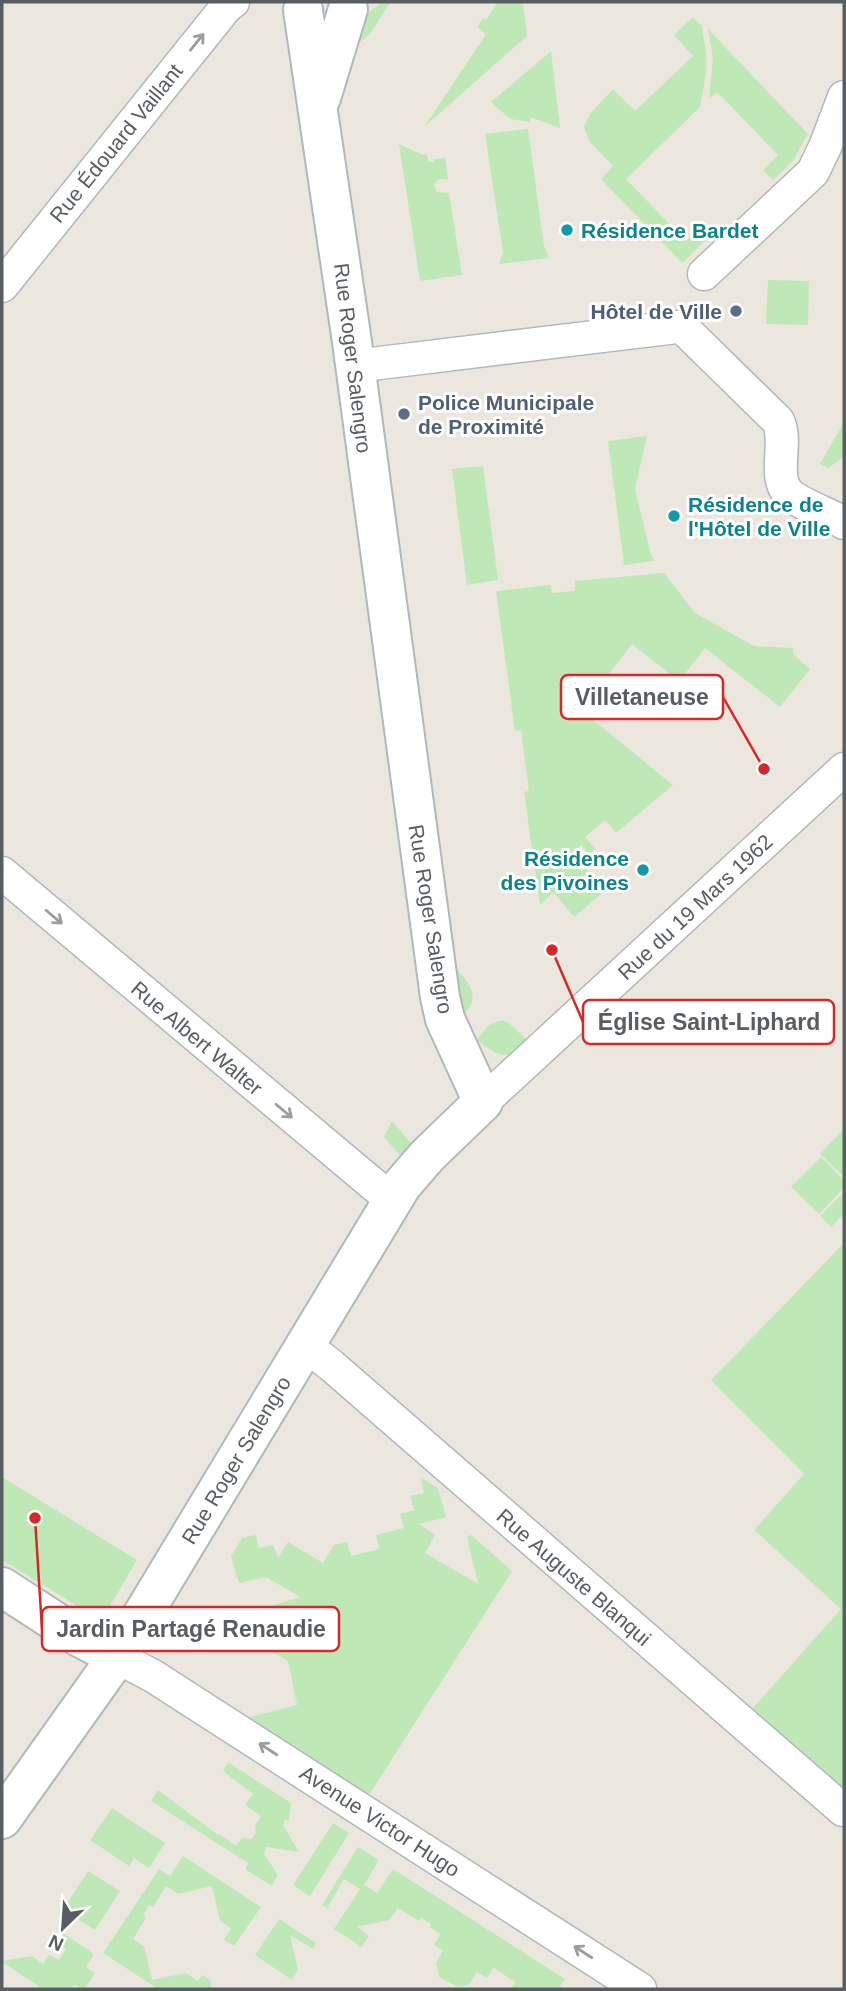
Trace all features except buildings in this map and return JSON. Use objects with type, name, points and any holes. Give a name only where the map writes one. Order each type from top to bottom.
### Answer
[{"type":"street","name":"Rue Édouard Vaillant","points":[[2,286],[130,124],[233,2]]},
{"type":"street","points":[[295,6],[330,13],[355,6]]},
{"type":"street","name":"Rue Roger Salengro","points":[[2,1819],[117,1657],[393,1201],[414,1170],[483,1102],[445,1019],[440,997],[318,110],[295,6]]},
{"type":"street","name":"Rue Roger Salengro","points":[[318,110],[355,6]]},
{"type":"street","points":[[704,274],[813,172],[844,97]]},
{"type":"street","points":[[355,366],[529,343],[680,327],[693,336],[778,421],[783,441],[782,479],[790,494],[844,523]]},
{"type":"street","name":"Rue du 19 Mars 1962","points":[[483,1102],[844,769]]},
{"type":"street","name":"Rue Albert Walter","points":[[2,873],[393,1201]]},
{"type":"street","name":"Rue Auguste Blanqui","points":[[305,1345],[843,1810]]},
{"type":"street","points":[[2,1587],[79,1637],[117,1657]]},
{"type":"street","name":"Avenue Victor Hugo","points":[[117,1657],[153,1676],[640,1989]]},
{"type":"green space","points":[[383,2],[391,2],[372,30],[355,44],[363,16]]},
{"type":"green space","points":[[498,2],[523,2],[527,36],[424,127],[486,34],[477,27],[483,18],[486,20]]},
{"type":"green space","points":[[693,17],[702,26],[706,53],[706,73],[700,107],[626,179],[686,241],[699,229],[708,238],[682,263],[601,179],[613,166],[589,141],[584,127],[590,114],[613,89],[635,111],[693,56],[674,35]]},
{"type":"green space","points":[[708,29],[808,134],[793,161],[773,180],[763,170],[778,155],[717,92],[709,99],[713,58]]},
{"type":"green space","points":[[551,51],[560,128],[530,117],[530,122],[510,119],[491,102]]},
{"type":"green space","points":[[528,129],[544,246],[549,258],[499,264],[503,252],[485,134]]},
{"type":"green space","points":[[399,144],[427,155],[429,162],[445,158],[448,180],[439,179],[434,184],[437,192],[449,193],[462,275],[420,281]]},
{"type":"green space","points":[[768,280],[809,281],[808,325],[766,324]]},
{"type":"green space","points":[[844,422],[844,457],[828,468],[820,464]]},
{"type":"green space","points":[[647,436],[635,489],[651,555],[655,561],[624,565],[608,441]]},
{"type":"green space","points":[[483,466],[498,580],[467,585],[452,469]]},
{"type":"green space","points":[[664,573],[695,613],[754,646],[793,648],[793,654],[810,669],[780,707],[705,648],[679,681],[632,644],[581,710],[673,785],[616,833],[605,820],[585,837],[595,849],[589,854],[581,845],[569,856],[581,871],[586,869],[605,891],[574,917],[553,892],[540,905],[524,792],[529,791],[521,730],[515,731],[496,591],[551,585],[552,593],[575,591],[575,581]]},
{"type":"green space","points":[[455,967],[470,987],[473,999],[466,1012],[458,1019]]},
{"type":"green space","points":[[502,1020],[509,1023],[531,1044],[515,1053],[503,1055],[476,1040],[489,1025]]},
{"type":"green space","points":[[392,1121],[416,1149],[404,1160],[384,1137]]},
{"type":"green space","points":[[844,1129],[844,1177],[820,1154]]},
{"type":"green space","points":[[821,1157],[844,1180],[844,1188],[819,1214],[791,1187]]},
{"type":"green space","points":[[844,1192],[844,1214],[831,1227],[820,1216]]},
{"type":"green space","points":[[844,1243],[844,1792],[751,1710],[841,1609],[754,1530],[804,1474],[711,1380]]},
{"type":"green space","points":[[2,1477],[137,1560],[108,1609],[98,1613],[86,1611],[2,1560]]},
{"type":"green space","points":[[421,1478],[438,1488],[446,1517],[419,1524],[435,1535],[425,1553],[478,1584],[467,1537],[471,1535],[512,1571],[369,1795],[250,1717],[297,1705],[288,1661],[253,1640],[249,1626],[263,1623],[274,1605],[300,1597],[266,1577],[239,1583],[231,1556],[242,1538],[256,1535],[259,1548],[273,1545],[278,1558],[288,1542],[323,1563],[334,1545],[347,1542],[351,1556],[379,1549],[376,1535],[404,1528],[400,1514],[414,1510],[410,1496],[424,1493]]},
{"type":"green space","points":[[228,1762],[291,1803],[289,1820],[285,1820],[283,1825],[299,1852],[267,1847],[264,1854],[278,1875],[272,1886],[245,1869],[248,1863],[151,1801],[158,1790],[236,1846],[242,1838],[251,1839],[256,1833],[255,1826],[261,1816],[245,1805],[253,1794],[223,1771]]},
{"type":"green space","points":[[112,1808],[165,1843],[149,1868],[134,1858],[129,1866],[90,1840]]},
{"type":"green space","points":[[333,1823],[349,1833],[310,1896],[293,1885]]},
{"type":"green space","points":[[358,1847],[379,1860],[364,1885],[377,1893],[393,1869],[565,1979],[558,1989],[510,1989],[515,1982],[494,1968],[487,1978],[477,1972],[469,1985],[458,1987],[439,1977],[436,1963],[443,1950],[434,1945],[440,1934],[430,1927],[431,1924],[421,1918],[419,1921],[398,1908],[389,1920],[357,1927],[369,1936],[362,1947],[334,1929],[360,1889],[344,1879],[327,1908],[322,1905]]},
{"type":"green space","points":[[183,1856],[261,1907],[234,1946],[224,1940],[231,1928],[220,1921],[212,1886],[178,1894],[166,1886],[153,1907],[149,1905],[143,1915],[146,1918],[133,1939],[144,1946],[152,1980],[186,1973],[198,1981],[202,1975],[210,1980],[212,1989],[158,1989],[103,1953],[159,1869],[170,1876]]},
{"type":"green space","points":[[88,1871],[120,1891],[95,1930],[63,1910]]},
{"type":"green space","points":[[279,1919],[316,1943],[313,1949],[290,1935],[298,1970],[292,1980],[255,1955]]},
{"type":"green space","points":[[60,1931],[94,1954],[86,1967],[95,1973],[85,1989],[74,1985],[71,1989],[43,1989],[2,1962],[32,1956],[43,1964],[49,1955],[59,1960],[66,1949],[54,1940]]},
{"type":"place","name":"Résidence Bardet","points":[[567,230]]},
{"type":"place","name":"Hôtel de Ville","points":[[736,311]]},
{"type":"place","name":"Police Municipale de Proximité","points":[[404,414]]},
{"type":"place","name":"Résidence de l'Hôtel de Ville","points":[[674,516]]},
{"type":"place","name":"Villetaneuse","points":[[764,769]]},
{"type":"place","name":"Résidence des Pivoines","points":[[643,870]]},
{"type":"place","name":"Église Saint-Liphard","points":[[552,950]]},
{"type":"place","name":"Jardin Partagé Renaudie","points":[[35,1518]]}]
